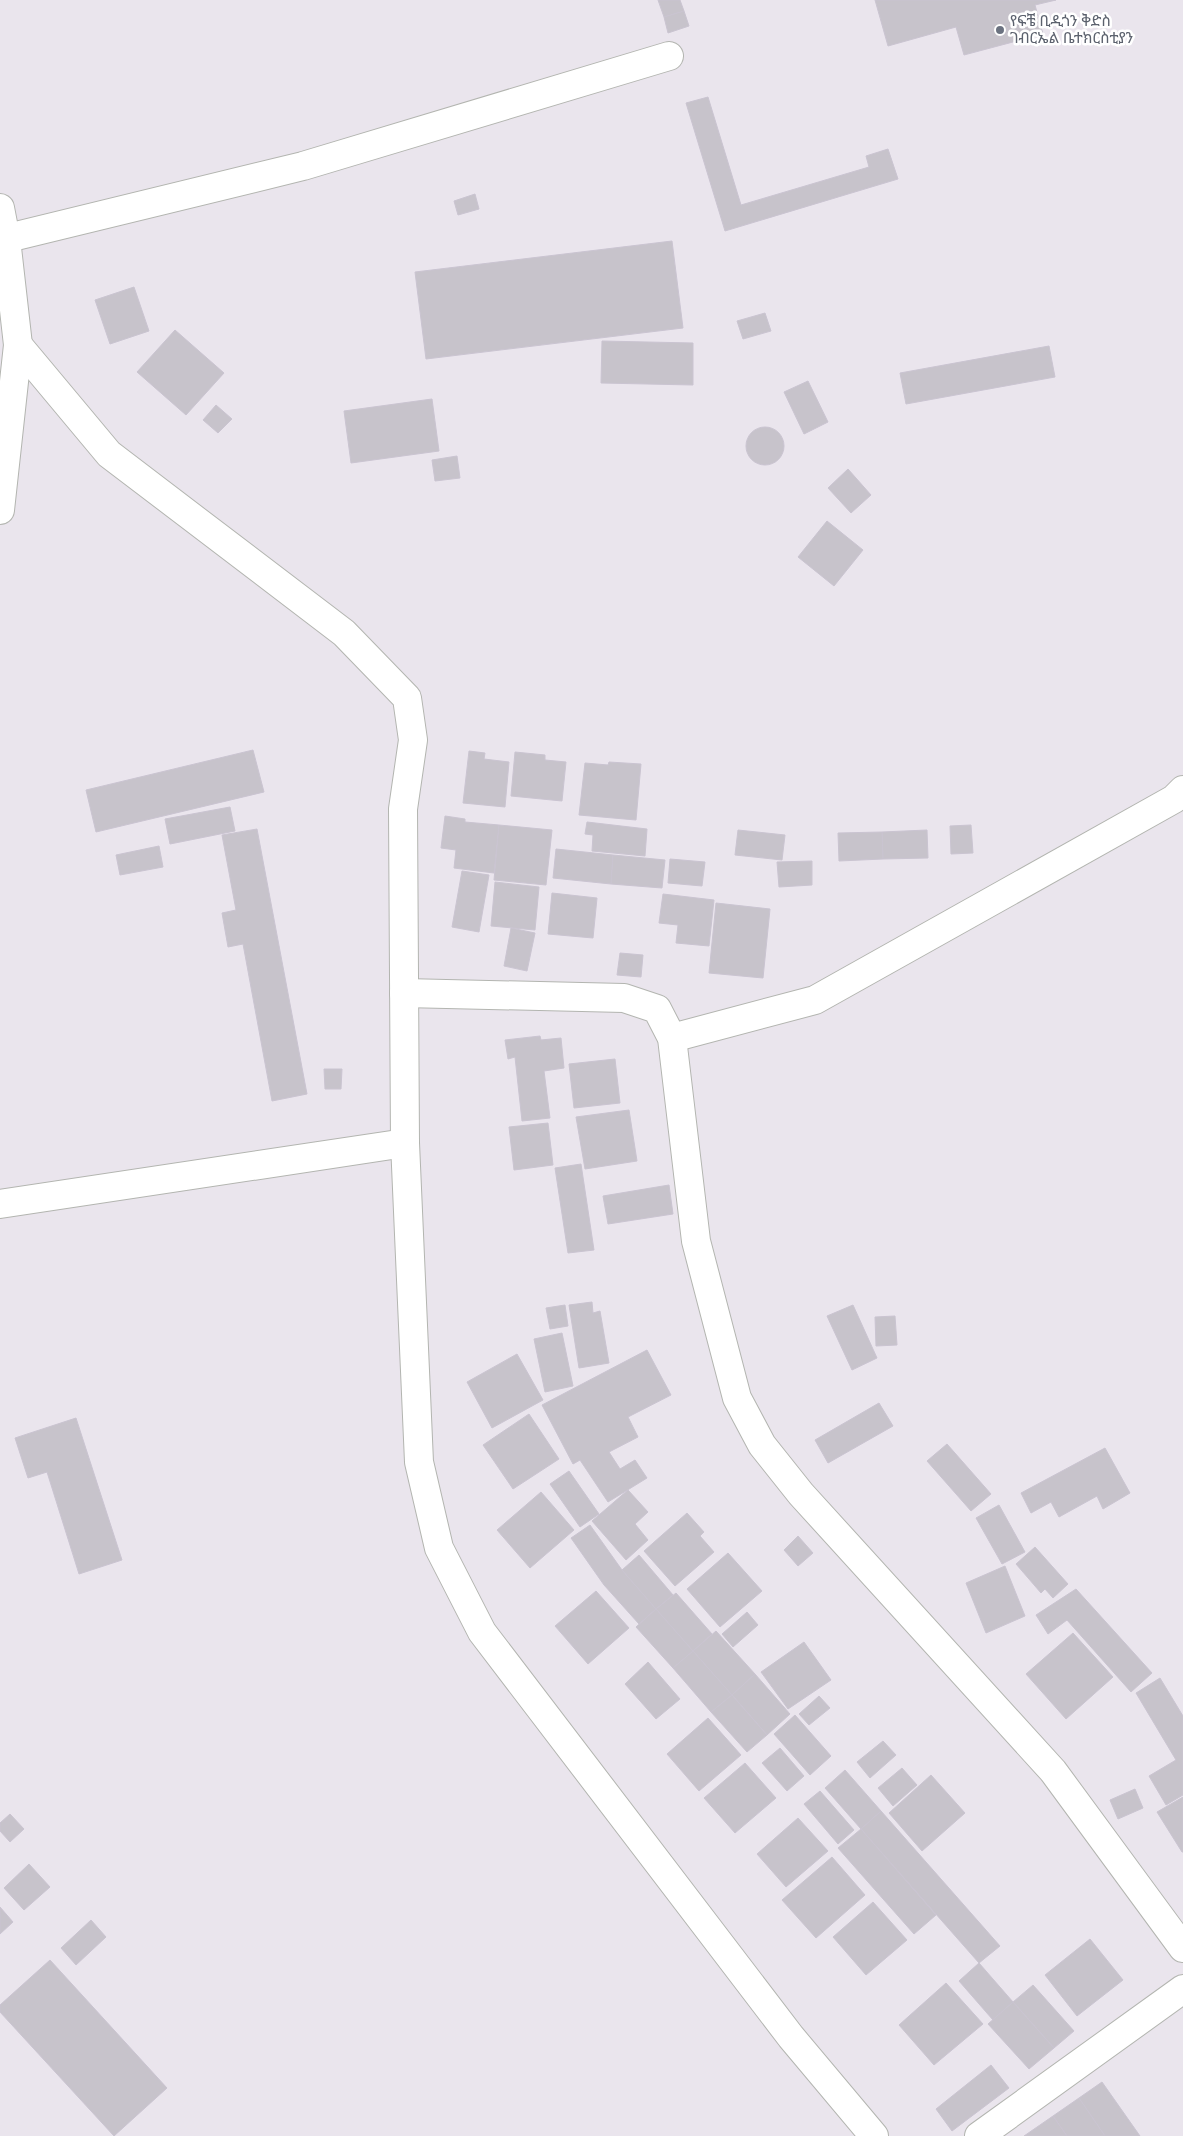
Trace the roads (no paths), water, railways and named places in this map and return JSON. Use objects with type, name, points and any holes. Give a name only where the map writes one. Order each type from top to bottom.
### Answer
[{"type":"street","points":[[3,240],[303,166],[669,56]]},
{"type":"street","points":[[0,208],[18,345],[0,510]]},
{"type":"street","points":[[18,345],[109,454],[344,633],[407,698],[414,740],[403,810],[405,1143],[419,1462],[439,1548],[482,1632],[791,2037],[874,2136]]},
{"type":"street","points":[[672,1038],[815,1000],[1174,799],[1183,790]]},
{"type":"street","points":[[404,993],[624,998],[657,1009],[672,1038],[696,1241],[738,1398],[762,1445],[801,1494],[1053,1771],[1183,1948]]},
{"type":"street","points":[[0,1204],[405,1143]]},
{"type":"street","points":[[979,2136],[1183,1989]]},
{"type":"place","name":"የፍቼ ቢዲጎን ቅድስ ገብርኤል ቤተክርስቲያን","points":[[1000,30]]}]
